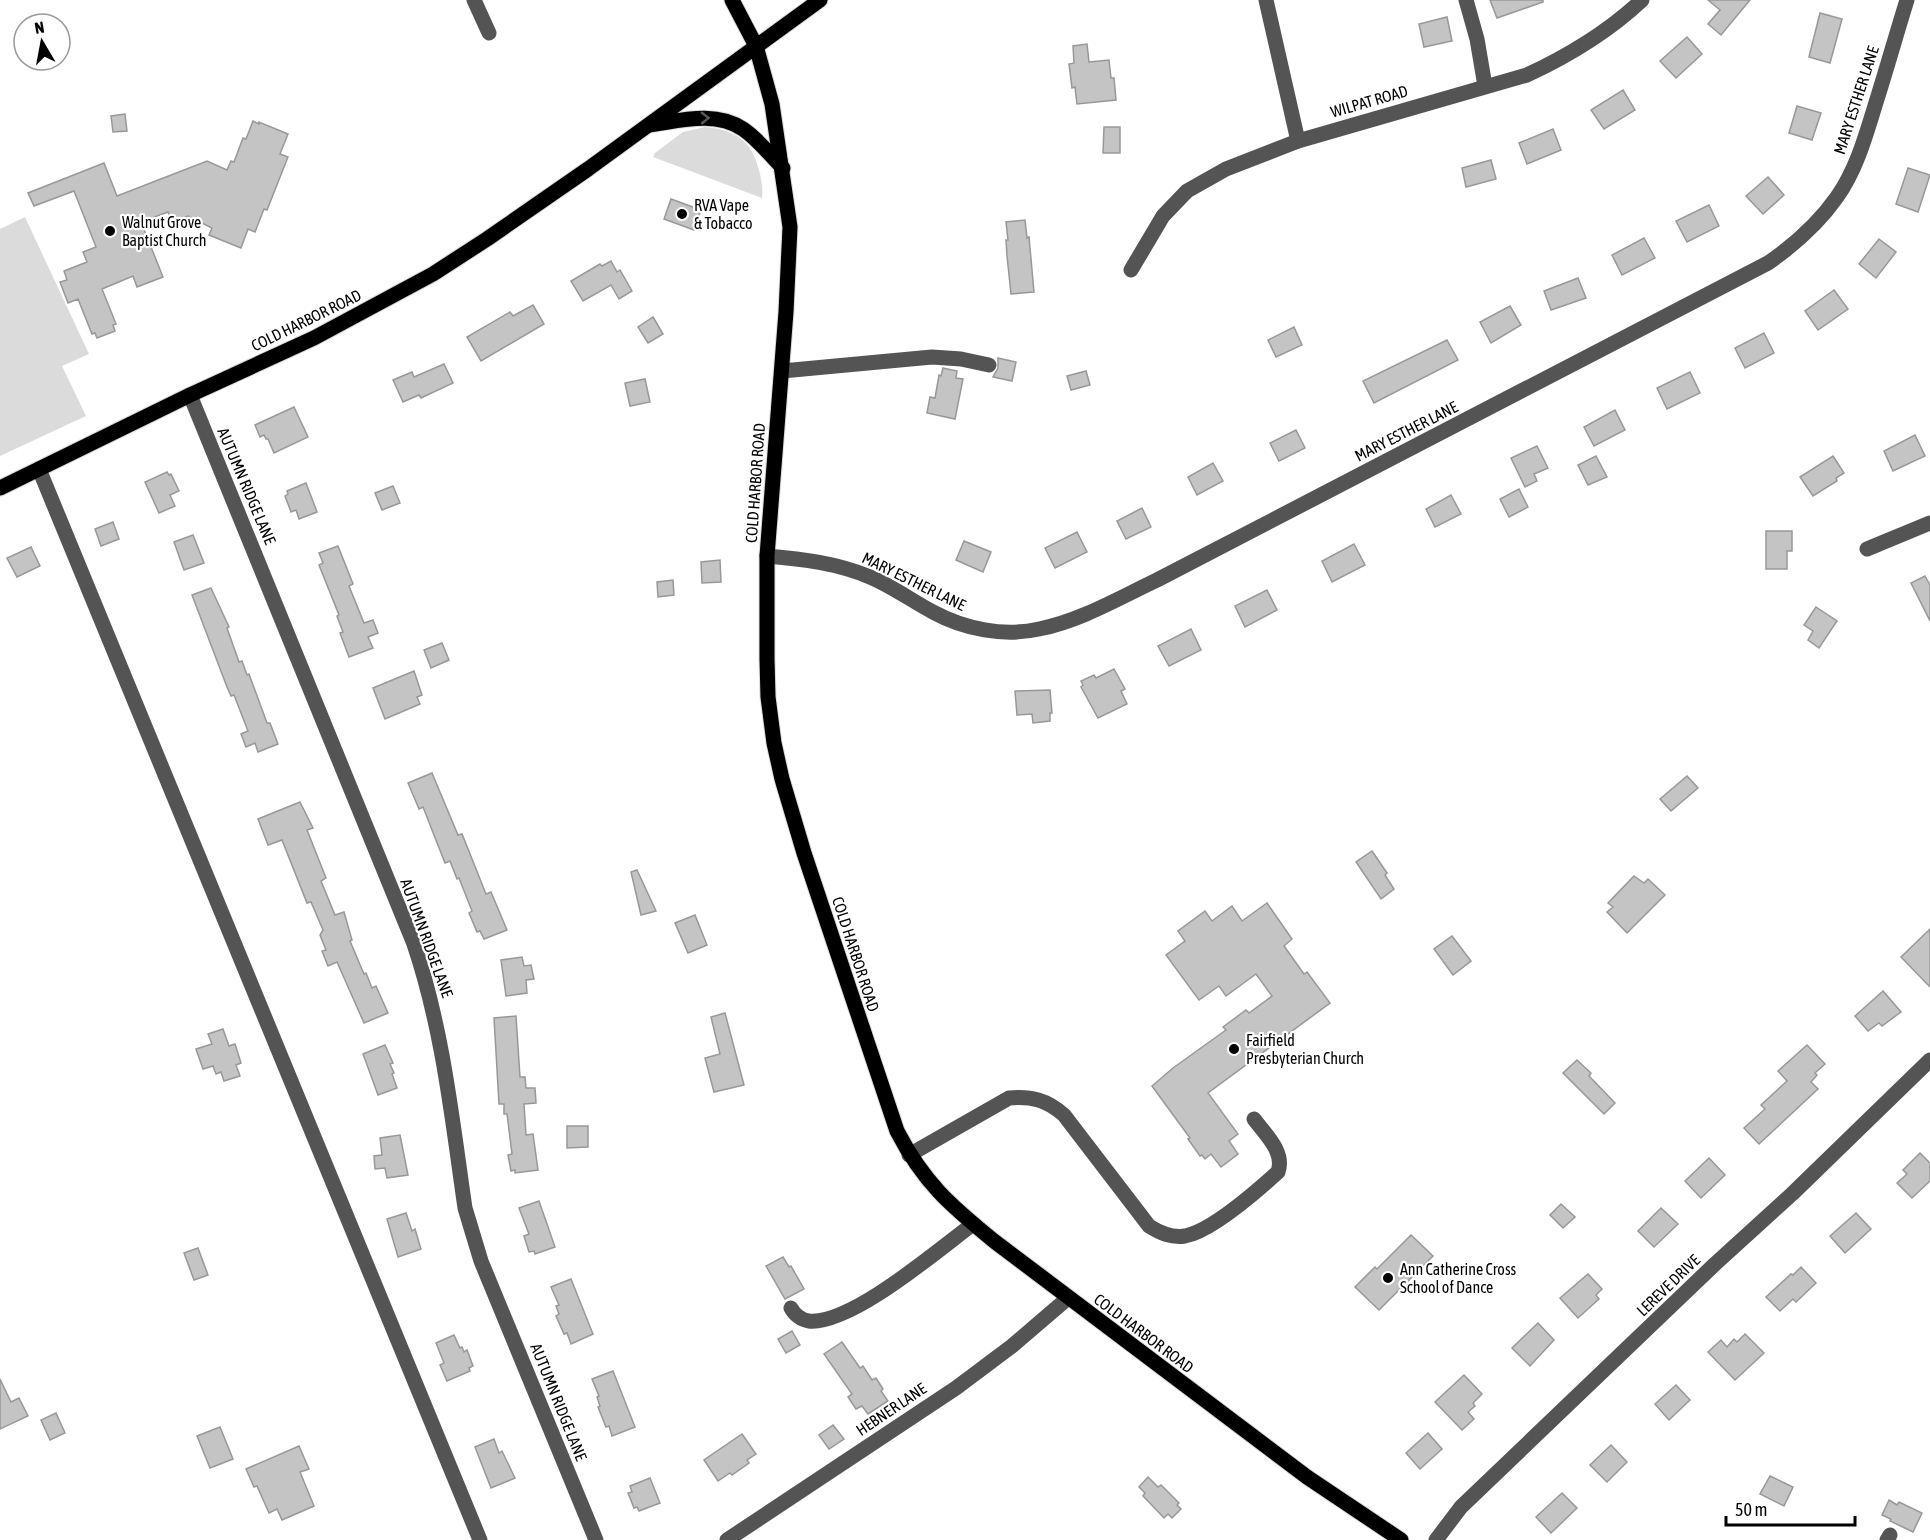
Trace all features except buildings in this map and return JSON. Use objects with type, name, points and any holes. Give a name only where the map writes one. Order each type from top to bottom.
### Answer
[{"type":"main road","points":[[732,0],[756,46],[820,0]]},
{"type":"main road","name":"COLD HARBOR ROAD","points":[[0,488],[190,395],[314,338],[433,274],[497,232],[756,46],[772,104],[790,227],[790,264],[767,556],[768,697],[774,743],[782,779],[804,853],[891,1114],[909,1155],[945,1201],[1068,1298],[1307,1478],[1401,1540]]},
{"type":"main road","points":[[647,125],[697,118],[724,120],[744,129],[783,168]]},
{"type":"street","points":[[474,0],[489,33]]},
{"type":"street","points":[[1266,0],[1298,141]]},
{"type":"street","points":[[1466,0],[1477,39],[1485,86]]},
{"type":"street","name":"WILPAT ROAD","points":[[1131,270],[1163,216],[1187,192],[1226,169],[1298,141],[1527,75],[1556,62],[1606,30],[1642,0]]},
{"type":"street","name":"MARY ESTHER LANE","points":[[767,556],[799,558],[838,566],[870,577],[906,595],[934,613],[957,623],[982,630],[1013,632],[1038,630],[1068,622],[1157,580],[1768,263],[1792,246],[1814,225],[1837,197],[1852,170],[1864,143],[1907,0]]},
{"type":"street","points":[[782,371],[932,357],[961,359],[989,365]]},
{"type":"street","name":"AUTUMN RIDGE LANE","points":[[190,395],[414,945],[428,986],[438,1029],[470,1228],[596,1540]]},
{"type":"street","points":[[39,469],[480,1540]]},
{"type":"street","points":[[1867,549],[1930,522]]},
{"type":"street","name":"LEREVE DRIVE","points":[[1436,1540],[1461,1507],[1930,1060]]},
{"type":"street","points":[[909,1155],[1009,1098],[1039,1099],[1053,1105],[1064,1115],[1149,1226],[1170,1236],[1183,1236],[1195,1233],[1224,1215],[1278,1173],[1281,1164],[1280,1155],[1254,1119]]},
{"type":"street","points":[[791,1308],[798,1317],[808,1321],[845,1313],[886,1289],[973,1224]]},
{"type":"street","name":"HEBNER LANE","points":[[727,1540],[956,1388],[1012,1346],[1068,1298]]},
{"type":"shaded area","points":[[705,127],[726,131],[748,146],[760,174],[762,198],[653,157],[683,132]]},
{"type":"shaded area","points":[[25,217],[89,354],[62,366],[86,416],[0,456],[0,229]]},
{"type":"place","name":"RVA Vape & Tobacco","points":[[682,214]]},
{"type":"place","name":"Walnut Grove Baptist Church","points":[[110,231]]},
{"type":"place","name":"Fairfield Presbyterian Church","points":[[1234,1049]]},
{"type":"place","name":"Ann Catherine Cross School of Dance","points":[[1388,1278]]}]
